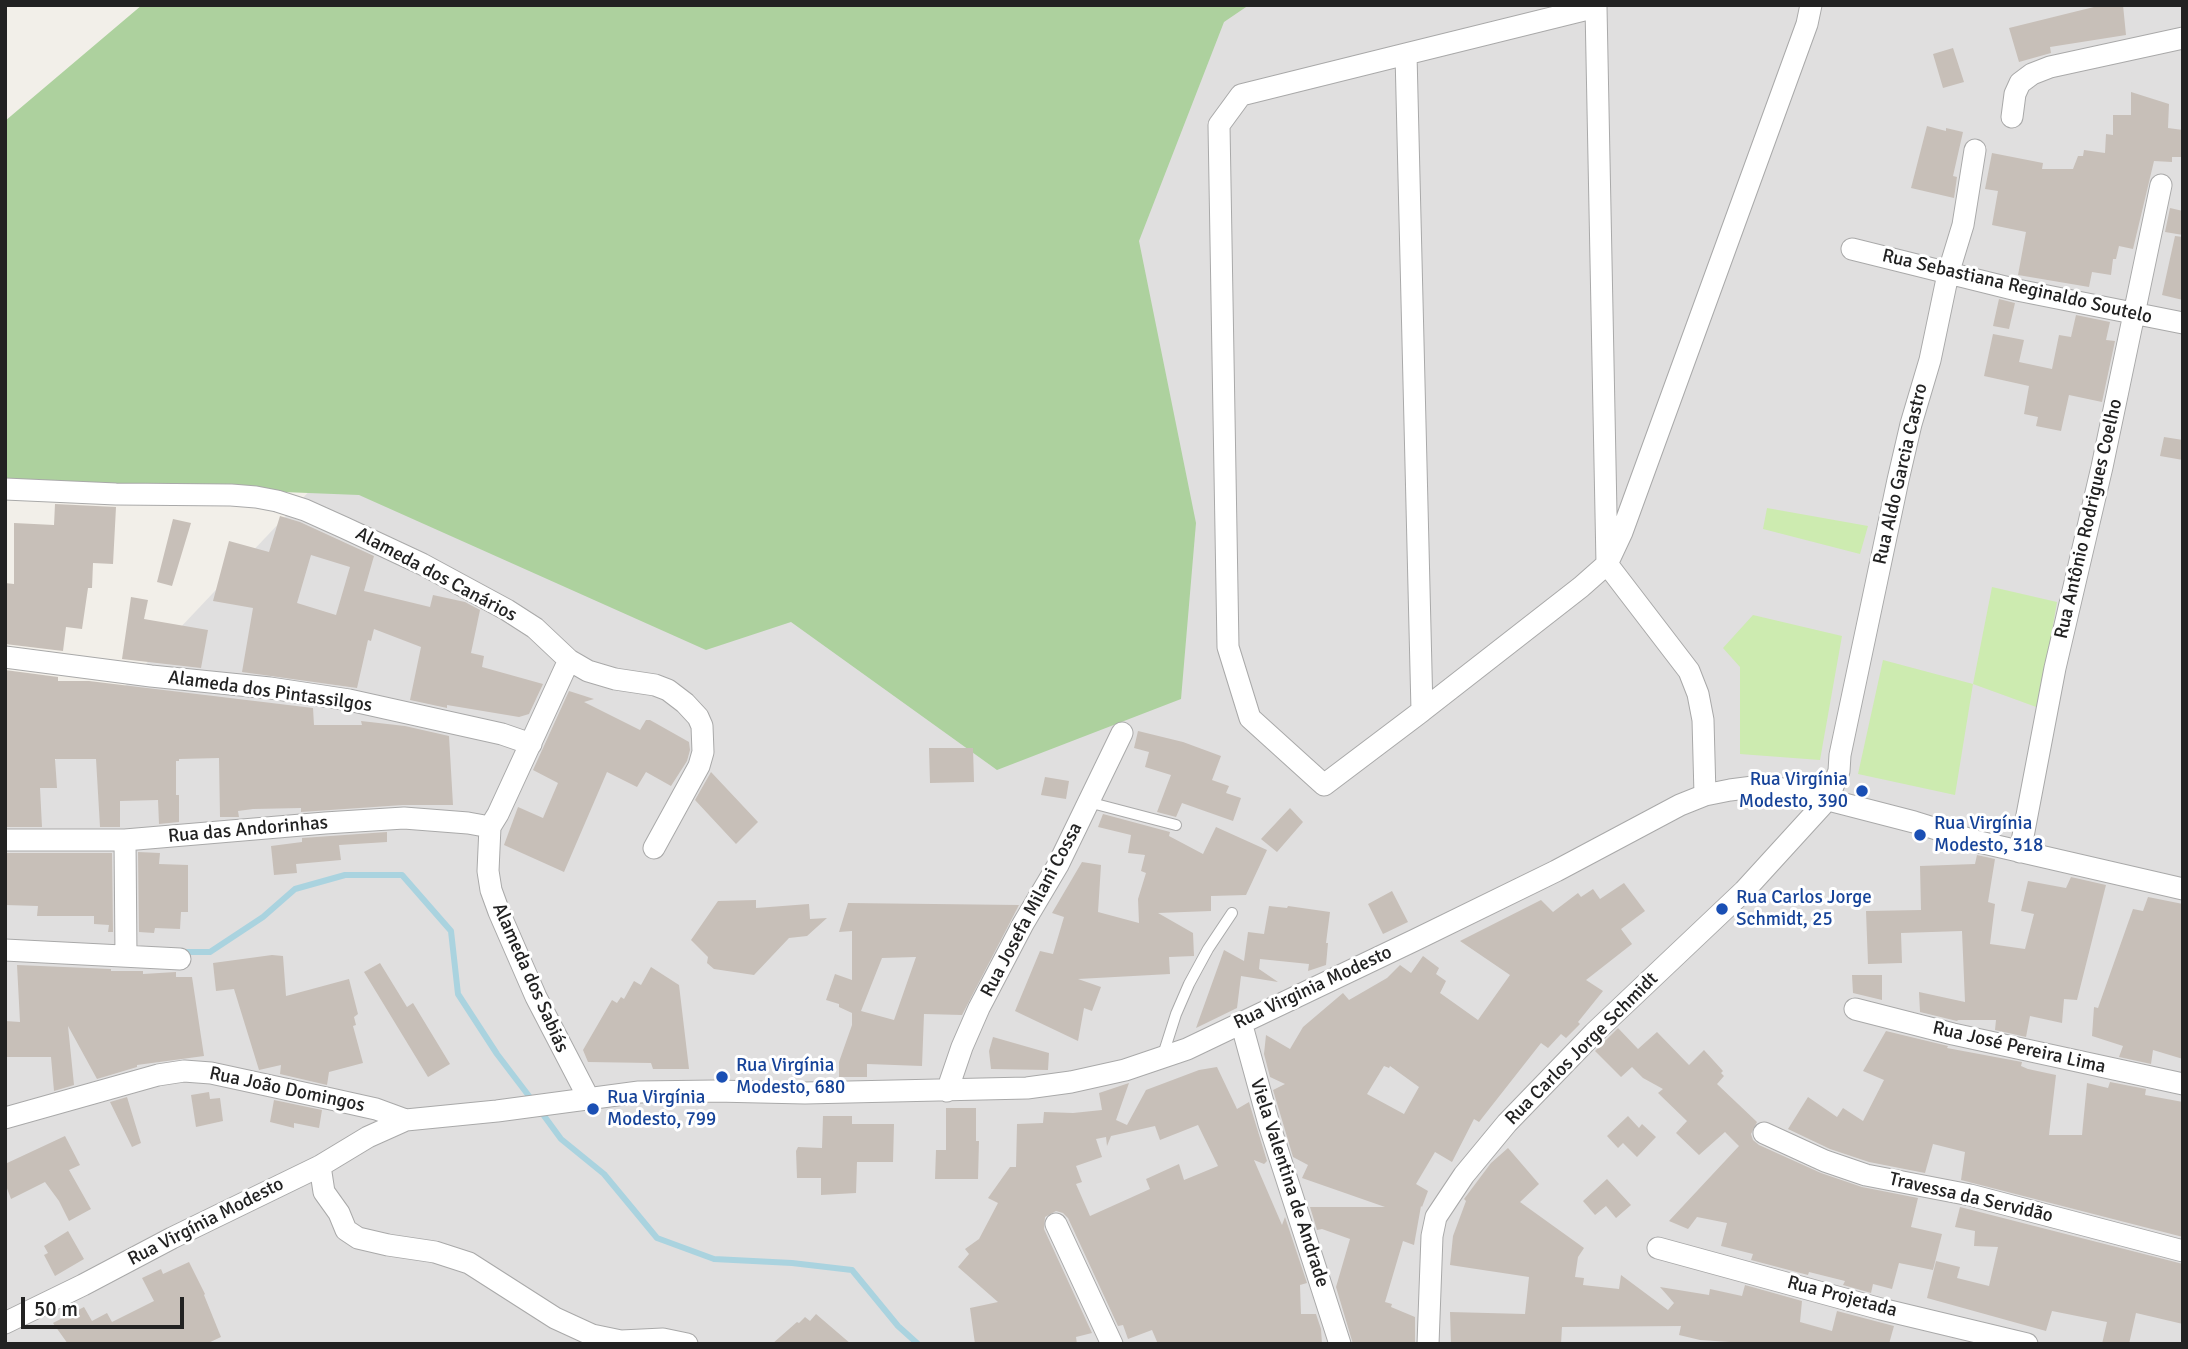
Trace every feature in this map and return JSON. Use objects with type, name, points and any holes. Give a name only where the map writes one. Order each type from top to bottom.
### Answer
[{"type":"street","points":[[1705,795],[1703,720],[1698,694],[1689,671],[1607,564],[1599,6],[1241,94],[1219,125],[1228,647],[1250,718],[1324,785],[1607,564],[1641,480],[1807,24],[1811,5]]},
{"type":"street","points":[[2012,117],[2015,94],[2020,83],[2032,74],[2050,66],[2183,38]]},
{"type":"street","points":[[1406,54],[1422,711]]},
{"type":"street","name":"Rua Aldo Garcia Castro","points":[[1828,799],[1839,771],[1840,755],[1911,424],[1930,360],[1948,274],[1963,225],[1975,150]]},
{"type":"street","name":"Rua Antônio Rodrigues Coelho","points":[[2020,852],[2055,668],[2102,467],[2161,186]]},
{"type":"street","name":"Rua Sebastiana Reginaldo Soutelo","points":[[1852,249],[1948,274],[2183,323]]},
{"type":"street","name":"Alameda dos Canários","points":[[5,489],[256,496],[277,501],[345,528],[463,586],[536,628],[569,660],[588,671],[615,679],[656,685],[668,691],[692,710],[702,726],[703,752],[699,766],[654,848]]},
{"type":"street","name":"Alameda dos Pintassilgos","points":[[5,657],[151,677],[270,688],[349,700],[502,734],[531,744]]},
{"type":"street","name":"Alameda dos Sabiás","points":[[569,660],[490,827],[488,871],[491,890],[546,1018],[589,1099]]},
{"type":"street","name":"Rua Josefa Milani Cossa","points":[[947,1091],[979,1008],[1029,913],[1058,865],[1122,733]]},
{"type":"street","name":"Rua Virginia Modesto","points":[[406,1120],[666,1091],[805,1093],[1027,1088],[1113,1073],[1161,1058],[1438,929],[1556,871],[1680,805],[1705,795],[1761,786],[1828,799],[2020,852],[2183,890]]},
{"type":"street","name":"Rua Carlos Jorge Schmidt","points":[[1428,1344],[1432,1236],[1436,1217],[1464,1175],[1507,1123],[1594,1033],[1744,891],[1828,799]]},
{"type":"street","name":"Rua das Andorinhas","points":[[5,839],[125,840],[404,818],[490,827]]},
{"type":"street","points":[[125,840],[126,956]]},
{"type":"street","points":[[5,950],[180,959]]},
{"type":"street","name":"Rua José Pereira Lima","points":[[1855,1009],[1952,1034],[2183,1084]]},
{"type":"street","name":"Viela Valentina de Andrade","points":[[1241,1022],[1269,1124],[1340,1344]]},
{"type":"street","name":"Rua João Domingos","points":[[5,1118],[158,1075],[184,1071],[211,1073],[331,1098],[376,1109],[406,1120]]},
{"type":"street","name":"Rua Virgínia Modesto","points":[[5,1323],[320,1166],[368,1137],[406,1120]]},
{"type":"street","name":"Travessa da Servidão","points":[[1764,1133],[1825,1161],[1866,1175],[1970,1195],[2183,1251]]},
{"type":"street","points":[[320,1166],[324,1192],[339,1213],[346,1230],[358,1238],[435,1252],[469,1263],[555,1318],[592,1335],[621,1341],[663,1339],[687,1344]]},
{"type":"street","points":[[1056,1224],[1112,1344]]},
{"type":"street","name":"Rua Projetada","points":[[1658,1248],[1881,1309],[2027,1344]]},
{"type":"lane","points":[[1088,802],[1176,825]]},
{"type":"lane","points":[[1161,1058],[1189,984],[1232,913]]},
{"type":"shaded area","points":[[769,5],[2183,5],[2183,1344],[5,1344],[5,813]]},
{"type":"green space","points":[[142,5],[1249,5],[1224,22],[1139,241],[1196,523],[1181,699],[997,770],[791,622],[706,650],[359,495],[5,481],[5,121]]},
{"type":"green space","points":[[1767,508],[1868,526],[1860,554],[1763,529]]},
{"type":"green space","points":[[1992,587],[2057,602],[2039,708],[1973,684]]},
{"type":"green space","points":[[1753,615],[1842,636],[1820,760],[1740,754],[1740,667],[1723,648]]},
{"type":"green space","points":[[1883,660],[1973,684],[1955,795],[1858,774]]},
{"type":"building","points":[[2102,5],[2123,5],[2126,35],[2050,47],[2051,53],[2019,62],[2009,28]]},
{"type":"building","points":[[1953,48],[1964,82],[1943,88],[1933,54]]},
{"type":"building","points":[[2131,92],[2169,104],[2168,128],[2183,130],[2183,157],[2172,157],[2172,162],[2154,161],[2133,249],[2119,246],[2116,259],[2113,259],[2111,275],[2092,272],[2089,287],[2018,275],[2026,232],[1992,225],[1998,191],[1985,189],[1992,153],[2043,163],[2042,169],[2073,169],[2078,156],[2083,156],[2084,150],[2105,153],[2106,134],[2113,135],[2113,115],[2131,115]]},
{"type":"building","points":[[1927,126],[1963,132],[1953,176],[1957,177],[1954,198],[1911,188]]},
{"type":"building","points":[[2170,208],[2183,211],[2183,235],[2165,232]]},
{"type":"building","points":[[2175,236],[2183,237],[2183,300],[2162,295]]},
{"type":"building","points":[[1999,299],[2015,303],[2009,329],[1993,326]]},
{"type":"building","points":[[2076,315],[2110,322],[2106,340],[2115,341],[2102,402],[2069,395],[2061,431],[2036,426],[2038,417],[2024,414],[2029,386],[1984,376],[1993,334],[2024,340],[2019,362],[2052,369],[2059,335],[2071,337]]},
{"type":"building","points":[[2164,437],[2183,440],[2183,460],[2160,456]]},
{"type":"building","points":[[55,504],[116,507],[113,564],[93,563],[92,588],[88,588],[82,629],[66,627],[63,651],[5,644],[5,583],[14,584],[14,523],[54,525]]},
{"type":"building","points":[[280,516],[300,522],[374,556],[364,591],[430,607],[433,595],[465,602],[480,610],[471,653],[484,656],[482,667],[543,684],[529,714],[519,717],[447,705],[447,708],[410,700],[421,647],[374,629],[371,641],[368,640],[357,688],[242,672],[253,608],[213,601],[229,541],[269,552]],"holes":[[[311,555],[350,567],[336,615],[297,603]]]},
{"type":"building","points":[[173,519],[191,523],[172,586],[157,582]]},
{"type":"building","points":[[131,597],[148,600],[144,619],[208,630],[201,668],[122,659]]},
{"type":"building","points":[[5,670],[58,677],[58,681],[89,681],[313,708],[314,725],[362,725],[361,721],[405,726],[449,736],[453,805],[403,805],[301,812],[301,808],[253,809],[238,811],[239,817],[220,817],[219,758],[179,759],[176,761],[176,795],[179,795],[179,822],[159,824],[158,800],[120,801],[120,827],[100,827],[96,759],[55,759],[57,788],[40,788],[42,827],[5,827]]},
{"type":"building","points":[[569,691],[594,699],[584,702],[640,730],[646,720],[650,720],[689,742],[690,750],[687,761],[671,786],[646,772],[637,787],[607,772],[564,872],[504,845],[518,807],[543,818],[558,783],[533,770]]},
{"type":"building","points":[[1138,731],[1183,742],[1221,756],[1212,780],[1229,786],[1226,793],[1241,798],[1233,821],[1182,803],[1176,817],[1157,812],[1171,775],[1145,767],[1149,752],[1134,748]]},
{"type":"building","points":[[929,748],[973,748],[974,782],[930,783]]},
{"type":"building","points":[[711,772],[758,822],[736,844],[695,800]]},
{"type":"building","points":[[1045,777],[1069,781],[1066,799],[1041,795]]},
{"type":"building","points":[[1290,808],[1303,822],[1277,852],[1261,839]]},
{"type":"building","points":[[1103,814],[1170,832],[1169,836],[1203,854],[1216,827],[1267,850],[1246,895],[1211,896],[1211,911],[1158,913],[1193,933],[1194,956],[1169,957],[1170,974],[1078,979],[1101,987],[1092,1011],[1084,1008],[1078,1041],[1015,1011],[1040,951],[1053,954],[1064,917],[1052,913],[1082,862],[1101,865],[1098,912],[1139,923],[1138,899],[1146,873],[1141,871],[1145,855],[1128,853],[1131,835],[1098,827]]},
{"type":"building","points":[[387,832],[387,842],[339,845],[341,860],[296,864],[297,873],[274,875],[271,846],[302,842],[302,838]]},
{"type":"building","points":[[138,852],[160,853],[159,864],[188,865],[188,912],[181,912],[180,929],[155,928],[154,933],[139,932]]},
{"type":"building","points":[[5,853],[112,853],[113,932],[108,932],[109,925],[94,924],[94,916],[37,916],[38,906],[5,905]]},
{"type":"building","points":[[1977,855],[1995,859],[1988,902],[1995,904],[1990,944],[2025,949],[2034,914],[2021,911],[2028,881],[2066,888],[2071,877],[2106,885],[2077,1000],[2064,999],[2062,1023],[2030,1016],[2026,1037],[1995,1030],[1996,1020],[1957,1021],[1920,1012],[1919,992],[1965,1002],[1962,931],[1901,933],[1902,963],[1868,964],[1866,911],[1921,910],[1920,866],[1975,864]]},
{"type":"building","points":[[1624,883],[1645,911],[1621,929],[1632,944],[1586,980],[1603,991],[1578,1022],[1580,1024],[1566,1038],[1561,1034],[1548,1048],[1541,1043],[1479,1122],[1474,1119],[1452,1162],[1435,1152],[1416,1184],[1428,1191],[1421,1206],[1414,1245],[1403,1241],[1385,1302],[1415,1317],[1415,1344],[1353,1344],[1336,1287],[1350,1239],[1322,1229],[1317,1230],[1310,1207],[1385,1207],[1302,1178],[1308,1165],[1293,1157],[1273,1090],[1285,1084],[1270,1077],[1264,1054],[1266,1035],[1290,1049],[1303,1027],[1343,993],[1349,1000],[1387,978],[1400,965],[1411,973],[1423,956],[1439,968],[1436,974],[1446,981],[1440,993],[1478,1020],[1510,975],[1460,941],[1541,900],[1553,912],[1578,893],[1581,897],[1593,889],[1600,899]],"holes":[[[1384,1066],[1390,1066],[1419,1087],[1404,1114],[1367,1094]]]},
{"type":"building","points":[[1392,891],[1408,922],[1383,934],[1368,904]]},
{"type":"building","points":[[2148,897],[2183,904],[2183,1059],[2153,1050],[2151,1064],[2119,1057],[2123,1046],[2092,1036],[2094,1007],[2098,1008],[2133,909],[2143,911]]},
{"type":"building","points":[[756,900],[756,908],[809,904],[810,919],[827,918],[807,936],[789,938],[754,975],[714,969],[707,963],[708,957],[691,940],[718,901]]},
{"type":"building","points":[[848,903],[1019,905],[962,1015],[924,1014],[922,1066],[867,1064],[867,1077],[839,1077],[839,1062],[852,1025],[852,1013],[839,1007],[839,1004],[826,1000],[835,974],[852,980],[852,931],[839,932]],"holes":[[[916,957],[894,1020],[861,1011],[882,958]]]},
{"type":"building","points":[[1269,906],[1330,912],[1326,965],[1308,971],[1309,964],[1260,959],[1259,969],[1278,982],[1241,976],[1237,1008],[1196,1028],[1224,950],[1244,961],[1248,932],[1264,934]]},
{"type":"building","points":[[283,956],[286,996],[349,979],[358,1014],[354,1017],[356,1025],[353,1026],[363,1063],[329,1072],[327,1085],[280,1074],[281,1065],[259,1070],[234,989],[216,991],[213,963]]},
{"type":"building","points":[[380,963],[407,1007],[413,1003],[450,1064],[428,1077],[364,972]]},
{"type":"building","points":[[17,965],[143,971],[143,974],[176,972],[176,977],[192,977],[204,1056],[137,1065],[97,1079],[68,1026],[74,1085],[54,1091],[51,1057],[5,1057],[5,1021],[20,1022]]},
{"type":"building","points":[[651,967],[679,985],[689,1069],[653,1069],[651,1063],[588,1062],[583,1050],[612,1000],[617,1003],[621,997],[624,999],[634,981],[641,985]]},
{"type":"building","points":[[1852,975],[1882,975],[1882,1000],[1853,993]]},
{"type":"building","points":[[1618,1028],[1638,1049],[1657,1032],[1689,1065],[1704,1050],[1723,1071],[1721,1073],[1724,1076],[1717,1084],[1757,1122],[1751,1134],[1759,1145],[1821,1173],[1862,1187],[1918,1198],[1911,1227],[1942,1234],[1933,1270],[1899,1263],[1892,1289],[1873,1284],[1871,1293],[1843,1285],[1845,1281],[1809,1272],[1808,1275],[1751,1260],[1753,1254],[1721,1246],[1727,1223],[1697,1217],[1688,1229],[1669,1221],[1739,1146],[1725,1132],[1699,1155],[1676,1133],[1687,1121],[1658,1093],[1663,1089],[1643,1078],[1632,1067],[1621,1077],[1595,1051]]},
{"type":"building","points":[[1886,1031],[1948,1046],[1947,1048],[2022,1062],[2021,1066],[2028,1069],[2056,1075],[2049,1135],[2082,1135],[2087,1083],[2108,1088],[2110,1082],[2146,1089],[2145,1095],[2183,1102],[2183,1237],[1961,1180],[1965,1152],[1933,1144],[1925,1173],[1869,1162],[1830,1149],[1788,1129],[1808,1097],[1837,1117],[1843,1108],[1863,1121],[1884,1080],[1863,1071]]},
{"type":"building","points":[[993,1037],[1049,1053],[1048,1070],[991,1069],[989,1051]]},
{"type":"building","points":[[1217,1067],[1237,1109],[1249,1102],[1267,1161],[1264,1164],[1254,1160],[1282,1225],[1285,1217],[1307,1283],[1300,1285],[1301,1314],[1316,1314],[1322,1344],[1158,1344],[1152,1330],[1128,1339],[1123,1325],[1118,1326],[1068,1218],[1056,1211],[1045,1217],[1044,1229],[1092,1333],[1076,1337],[1077,1344],[975,1344],[970,1308],[998,1302],[958,1267],[969,1254],[965,1249],[979,1239],[998,1203],[988,1198],[1010,1167],[1016,1167],[1017,1124],[1043,1123],[1044,1112],[1102,1110],[1099,1093],[1129,1083],[1116,1120],[1127,1125],[1146,1090],[1199,1070]],"holes":[[[1198,1125],[1218,1166],[1184,1180],[1179,1164],[1146,1179],[1150,1189],[1090,1216],[1076,1184],[1082,1182],[1076,1166],[1102,1157],[1096,1139],[1106,1137],[1107,1146],[1111,1136],[1155,1126],[1160,1140]]]},
{"type":"building","points":[[209,1092],[210,1099],[220,1098],[223,1121],[196,1127],[191,1095]]},
{"type":"building","points":[[127,1097],[141,1143],[132,1147],[110,1102]]},
{"type":"building","points":[[274,1100],[322,1110],[319,1128],[294,1123],[294,1128],[270,1122]]},
{"type":"building","points":[[946,1108],[976,1108],[978,1179],[935,1179],[936,1150],[946,1150]]},
{"type":"building","points":[[823,1116],[852,1116],[852,1124],[894,1124],[893,1162],[857,1162],[856,1193],[821,1195],[821,1178],[797,1178],[798,1147],[822,1148]]},
{"type":"building","points":[[1628,1116],[1639,1128],[1642,1124],[1656,1137],[1637,1157],[1623,1143],[1618,1148],[1607,1136]]},
{"type":"building","points":[[65,1136],[80,1165],[69,1170],[91,1209],[69,1221],[45,1182],[11,1199],[5,1183],[5,1164]]},
{"type":"building","points":[[1508,1148],[1539,1184],[1520,1202],[1584,1248],[1578,1257],[1575,1277],[1584,1278],[1583,1285],[1619,1289],[1621,1275],[1668,1310],[1674,1303],[1660,1287],[1709,1295],[1710,1289],[1742,1296],[1745,1285],[1802,1301],[1800,1322],[1832,1331],[1837,1311],[1894,1326],[1889,1344],[1730,1344],[1679,1335],[1681,1326],[1562,1327],[1561,1344],[1451,1344],[1450,1312],[1525,1314],[1529,1277],[1450,1265],[1453,1236],[1466,1201],[1464,1199],[1491,1163]]},
{"type":"building","points":[[1607,1179],[1631,1205],[1616,1218],[1606,1206],[1595,1215],[1583,1201]]},
{"type":"building","points":[[1960,1207],[2183,1264],[2183,1324],[2136,1313],[2129,1344],[2102,1344],[2107,1322],[2052,1311],[2046,1331],[1927,1298],[1936,1261],[1960,1267],[1957,1278],[1989,1286],[1998,1247],[1974,1246],[1975,1231],[1955,1227]]},
{"type":"building","points":[[68,1231],[84,1259],[55,1276],[44,1255],[48,1253],[44,1246]]},
{"type":"building","points":[[189,1262],[205,1294],[221,1337],[206,1344],[68,1344],[53,1323],[84,1307],[92,1321],[107,1313],[112,1322],[154,1301],[142,1278],[161,1269],[163,1274]]},
{"type":"building","points":[[816,1314],[851,1344],[772,1344],[797,1322],[805,1317],[810,1321]]},
{"type":"waterway","points":[[182,952],[210,952],[263,917],[295,889],[345,875],[402,875],[451,931],[458,994],[497,1054],[532,1100]]},
{"type":"waterway","points":[[539,1109],[561,1139],[604,1174],[657,1238],[714,1259],[792,1263],[852,1270],[898,1326],[918,1344]]},
{"type":"place","name":"Rua Virgínia Modesto, 390","points":[[1862,791]]},
{"type":"place","name":"Rua Virgínia Modesto, 318","points":[[1920,835]]},
{"type":"place","name":"Rua Carlos Jorge Schmidt, 25","points":[[1722,909]]},
{"type":"place","name":"Rua Virgínia Modesto, 680","points":[[722,1077]]},
{"type":"place","name":"Rua Virgínia Modesto, 799","points":[[593,1109]]}]
